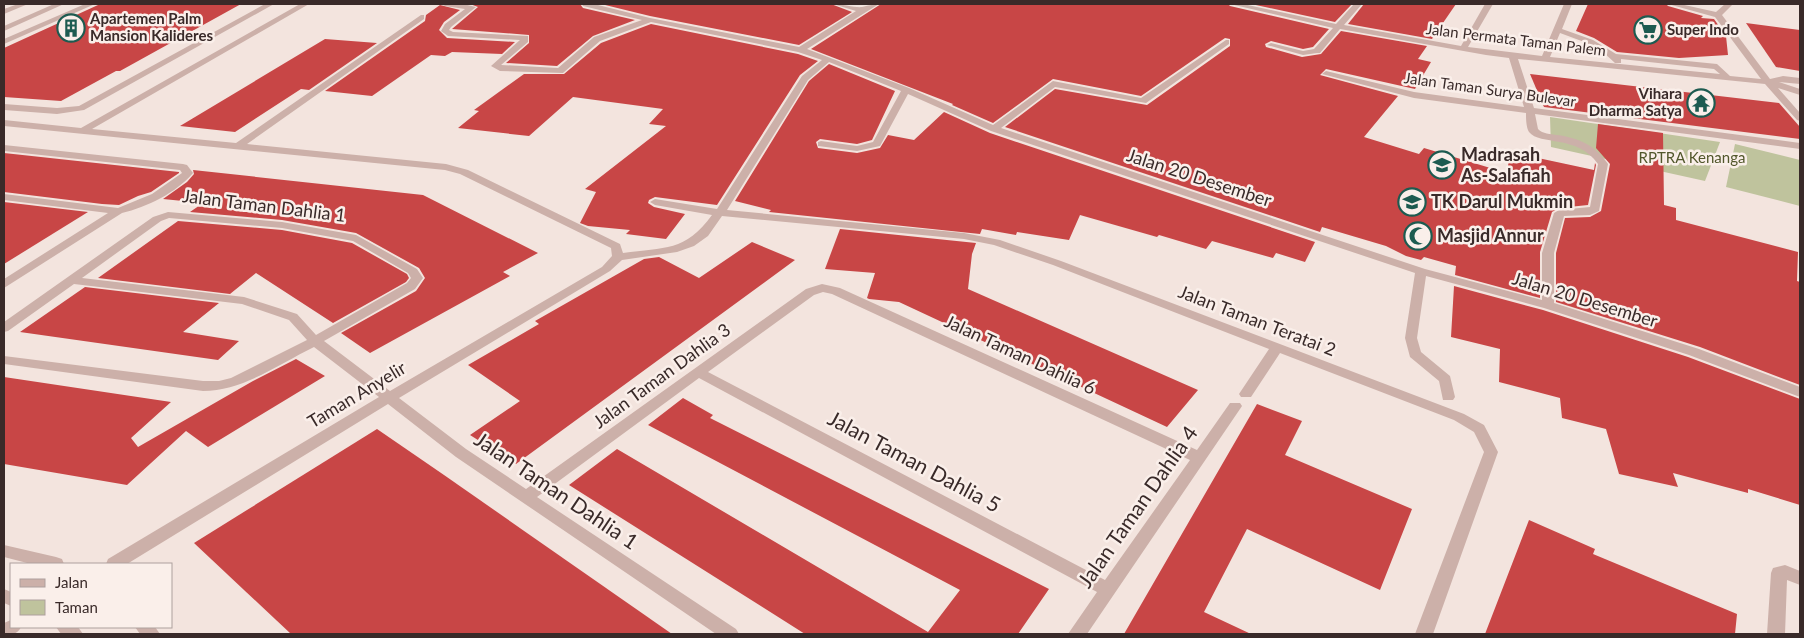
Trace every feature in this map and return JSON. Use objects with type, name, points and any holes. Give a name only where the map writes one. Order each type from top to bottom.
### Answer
[{"type":"street","points":[[4,12],[24,4]]},
{"type":"street","points":[[4,29],[60,4]]},
{"type":"street","points":[[4,42],[91,4]]},
{"type":"street","points":[[4,106],[57,111],[81,108],[270,4]]},
{"type":"street","points":[[82,131],[305,4]]},
{"type":"street","points":[[445,4],[472,7],[448,26],[445,31],[450,34],[524,38],[525,40],[495,66],[500,68],[560,72],[597,39],[650,20]]},
{"type":"street","name":"Jalan 20 Desember","points":[[588,4],[650,20],[800,50],[906,90],[994,129],[1421,271],[1548,305],[1694,352],[1800,392]]},
{"type":"street","points":[[837,4],[862,10]]},
{"type":"street","points":[[800,50],[862,10],[875,4]]},
{"type":"street","name":"Jalan Permata Taman Palem","points":[[1234,4],[1340,27],[1463,49],[1513,56],[1768,82]]},
{"type":"street","points":[[1271,45],[1303,52],[1317,52],[1358,4]]},
{"type":"street","points":[[1463,49],[1489,4]]},
{"type":"street","points":[[1545,59],[1568,4]]},
{"type":"street","points":[[1672,4],[1718,15],[1768,82],[1800,118]]},
{"type":"street","points":[[1718,15],[1729,4]]},
{"type":"street","points":[[47,10],[73,12]]},
{"type":"street","points":[[238,146],[421,17]]},
{"type":"street","points":[[243,19],[278,20]]},
{"type":"street","points":[[1557,30],[1582,37],[1614,56],[1623,67]]},
{"type":"street","points":[[994,129],[1053,84],[1143,101],[1226,42]]},
{"type":"street","points":[[1513,56],[1530,111],[1533,130],[1538,135],[1584,144],[1603,164],[1595,209],[1590,212],[1559,213],[1548,253],[1548,305]]},
{"type":"street","points":[[1614,56],[1716,67],[1728,78]]},
{"type":"street","points":[[4,123],[446,167],[464,172],[616,246],[618,257],[677,249],[690,244],[704,234],[720,213],[805,78],[828,59]]},
{"type":"street","name":"Jalan Taman Surya Bulevar","points":[[1326,74],[1414,95],[1800,146]]},
{"type":"street","points":[[1768,82],[1783,79],[1800,81]]},
{"type":"street","points":[[1768,82],[1800,92]]},
{"type":"street","points":[[821,144],[863,149],[877,144],[906,90]]},
{"type":"street","points":[[4,148],[183,167],[188,173],[138,207],[118,211],[4,197]]},
{"type":"street","name":"Jalan Taman Teratai 2","points":[[655,202],[720,213],[912,230],[996,242],[1459,417],[1479,428],[1491,452],[1424,634]]},
{"type":"street","points":[[4,284],[118,211]]},
{"type":"street","name":"Jalan Taman Dahlia 1","points":[[71,280],[157,219],[168,215],[282,225],[356,238],[414,271],[418,278],[411,286],[315,340]]},
{"type":"street","name":"Taman Anyelir","points":[[116,563],[606,269],[618,257]]},
{"type":"street","points":[[1421,271],[1412,338],[1415,354],[1444,379],[1448,397]]},
{"type":"street","points":[[4,328],[71,280]]},
{"type":"street","name":"Jalan Taman Dahlia 1","points":[[71,280],[244,301],[293,317],[315,340],[461,453],[730,634]]},
{"type":"street","name":"Jalan Taman Dahlia 3","points":[[526,497],[810,292],[822,288]]},
{"type":"street","name":"Jalan Taman Dahlia 6","points":[[822,288],[836,291],[1200,458]]},
{"type":"street","points":[[4,360],[203,386],[219,386],[236,381],[315,340]]},
{"type":"street","points":[[1246,394],[1276,349]]},
{"type":"street","name":"Jalan Taman Dahlia 5","points":[[700,373],[1107,589]]},
{"type":"street","name":"Jalan Taman Dahlia 4","points":[[1077,634],[1236,406]]},
{"type":"street","points":[[4,551],[52,563]]},
{"type":"street","points":[[1776,634],[1779,573],[1785,572],[1800,578]]},
{"type":"green space","name":"RPTRA Kenanga","points":[[1550,117],[1720,142],[1705,181],[1551,147]]},
{"type":"green space","points":[[1735,144],[1800,160],[1800,206],[1726,187]]},
{"type":"building","points":[[241,4],[120,71],[116,71],[61,101],[4,97],[4,48],[98,5]]},
{"type":"building","points":[[470,4],[580,4],[583,8],[635,20],[593,36],[557,66],[506,63],[529,43],[529,35],[452,29],[478,7]]},
{"type":"building","points":[[601,4],[831,4],[852,12],[799,45],[650,16]]},
{"type":"building","points":[[881,4],[1228,4],[1329,29],[1313,47],[1303,49],[1271,41],[1265,44],[1266,47],[1302,57],[1321,54],[1341,31],[1427,46],[1418,59],[1431,62],[1415,89],[1326,69],[1320,75],[1398,96],[1364,137],[1419,154],[1424,148],[1507,173],[1510,152],[1594,170],[1595,163],[1596,165],[1588,205],[1559,208],[1552,212],[1540,252],[1540,298],[1455,275],[1456,266],[1424,257],[1421,260],[1406,256],[1386,246],[1322,227],[1320,232],[1005,127],[1055,89],[1147,105],[1230,46],[1230,39],[1225,38],[1141,96],[1053,79],[993,123],[953,104],[811,49]]},
{"type":"building","points":[[1251,4],[1352,4],[1335,22]]},
{"type":"building","points":[[1364,4],[1456,4],[1432,39],[1348,24]]},
{"type":"building","name":"Super Indo","points":[[1588,4],[1666,4],[1703,16],[1701,18],[1714,19],[1726,36],[1728,55],[1679,58],[1617,52],[1594,38],[1576,31]]},
{"type":"building","points":[[440,5],[460,10],[444,22],[439,30],[447,38],[515,42],[502,54],[452,52],[445,56],[431,55],[372,96],[325,91],[425,21],[426,15]]},
{"type":"building","points":[[1746,23],[1800,30],[1800,71],[1776,67]]},
{"type":"building","points":[[651,24],[798,54],[818,61],[800,75],[717,205],[655,197],[649,200],[648,203],[654,207],[685,214],[666,239],[626,234],[630,230],[588,226],[580,223],[596,192],[585,189],[666,126],[649,124],[663,109],[573,97],[529,136],[458,128],[479,111],[474,110],[524,74],[564,74],[601,43]]},
{"type":"building","points":[[325,39],[377,43],[309,90],[301,89],[235,132],[180,126]]},
{"type":"building","points":[[829,64],[895,91],[872,140],[857,144],[820,139],[816,142],[818,148],[857,153],[880,148],[888,135],[914,140],[944,112],[990,133],[1315,242],[1305,262],[1276,253],[1273,258],[1212,241],[1206,249],[1080,215],[1069,240],[1017,232],[1016,235],[982,229],[980,234],[769,212],[771,210],[735,201],[809,81]]},
{"type":"building","points":[[1530,74],[1779,103],[1800,127],[1800,139],[1544,107]]},
{"type":"building","points":[[1598,124],[1663,133],[1664,205],[1676,208],[1676,220],[1798,252],[1797,281],[1800,282],[1800,385],[1700,347],[1556,302],[1556,253],[1565,218],[1590,217],[1601,211],[1610,164],[1596,148]]},
{"type":"building","points":[[4,153],[179,173],[151,192],[119,205],[102,204],[4,192]]},
{"type":"building","points":[[193,170],[423,195],[538,253],[503,272],[510,276],[370,353],[341,333],[416,291],[425,278],[419,268],[356,233],[282,220],[190,212],[203,203],[163,199],[187,182],[194,174]]},
{"type":"building","points":[[4,202],[88,212],[4,264]]},
{"type":"building","points":[[178,221],[282,230],[352,243],[407,274],[409,278],[406,282],[333,323],[256,273],[230,294],[98,278]]},
{"type":"building","points":[[840,229],[976,243],[972,254],[968,289],[1198,390],[1167,427],[899,302],[869,299],[867,298],[875,273],[825,269]]},
{"type":"building","points":[[752,242],[795,260],[516,464],[470,435],[520,401],[468,365],[539,324],[535,321],[644,259],[659,257],[699,278]]},
{"type":"building","points":[[1454,286],[1543,310],[1688,357],[1800,399],[1800,505],[1748,489],[1748,493],[1673,473],[1678,487],[1619,474],[1606,429],[1562,418],[1560,398],[1499,382],[1500,349],[1451,337]]},
{"type":"building","points":[[85,287],[219,303],[183,332],[239,341],[218,360],[20,332]]},
{"type":"building","points":[[296,359],[325,376],[208,447],[186,431],[127,485],[4,464],[4,377],[171,402],[131,438],[138,447],[253,381]]},
{"type":"building","points":[[683,398],[713,415],[710,418],[1049,589],[1018,634],[805,634],[569,485],[617,449],[928,632],[960,590],[648,425]]},
{"type":"building","points":[[1257,404],[1302,421],[1285,455],[1412,509],[1380,590],[1247,529],[1204,612],[1251,634],[1124,634]]},
{"type":"building","points":[[377,429],[672,634],[291,634],[194,543]]},
{"type":"building","points":[[1529,520],[1595,549],[1593,554],[1737,614],[1735,634],[1485,634]]},
{"type":"place","name":"Apartemen Palm Mansion Kalideres","points":[[71,28]]},
{"type":"place","name":"Super Indo","points":[[1648,30]]},
{"type":"place","name":"Vihara Dharma Satya","points":[[1701,103]]},
{"type":"place","name":"Madrasah As-Salafiah","points":[[1442,165]]},
{"type":"place","name":"TK Darul Mukmin","points":[[1412,202]]},
{"type":"place","name":"Masjid Annur","points":[[1418,236]]}]
